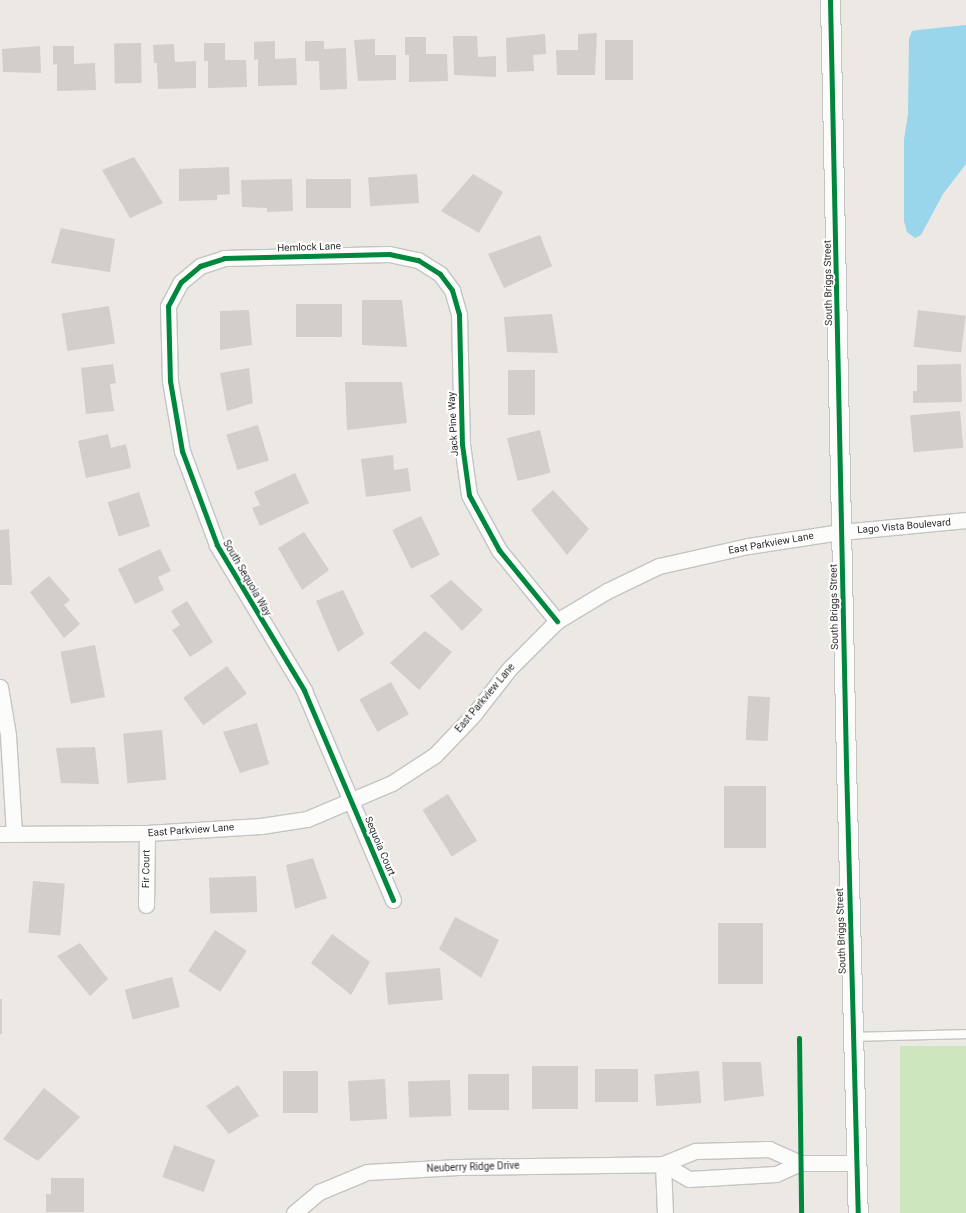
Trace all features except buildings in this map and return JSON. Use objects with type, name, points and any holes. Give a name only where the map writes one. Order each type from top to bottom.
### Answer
[{"type":"street","name":"South Briggs Street","points":[[830,0],[841,532],[853,1037],[858,1163],[858,1213]]},
{"type":"street","name":"Hemlock Lane","points":[[181,282],[200,266],[224,258],[389,254],[418,260],[440,274]]},
{"type":"street","name":"Jack Pine Way","points":[[440,274],[452,290],[459,314],[462,444],[469,495],[499,550],[556,621]]},
{"type":"street","name":"South Sequoia Way","points":[[181,282],[168,306],[170,381],[182,451],[217,545],[304,690],[350,800]]},
{"type":"street","name":"Lago Vista Boulevard","points":[[841,532],[966,520]]},
{"type":"street","name":"East Parkview Lane","points":[[7,834],[147,833],[261,826],[307,819],[392,783],[435,755],[474,714],[509,669],[556,621],[607,591],[659,566],[748,546],[841,532]]},
{"type":"street","points":[[0,687],[8,735],[7,834]]},
{"type":"street","name":"Sequoia Court","points":[[350,800],[393,900]]},
{"type":"street","name":"Fir Court","points":[[146,905],[147,833]]},
{"type":"street","name":"Neuberry Ridge Drive","points":[[294,1213],[319,1192],[367,1172],[458,1167],[663,1164],[695,1151],[769,1149],[801,1163],[858,1163]]},
{"type":"street","name":"Neuberry Ridge Drive","points":[[663,1164],[689,1179],[776,1174],[801,1163]]},
{"type":"street","points":[[663,1164],[665,1213]]},
{"type":"lane","points":[[853,1037],[966,1034]]},
{"type":"green space","points":[[900,1046],[966,1046],[966,1213],[900,1213]]},
{"type":"water","points":[[966,25],[966,164],[943,194],[921,235],[915,238],[907,232],[904,221],[904,139],[908,114],[909,39],[912,31]]},
{"type":"cycle path","points":[[830,0],[846,764],[858,1213]]},
{"type":"cycle path","points":[[393,900],[304,690],[217,545],[182,451],[170,381],[168,306],[181,282],[200,266],[224,258],[389,254],[418,260],[440,274],[452,290],[459,314],[462,444],[469,495],[499,550],[557,621]]},
{"type":"cycle path","points":[[799,1038],[801,1213]]}]
